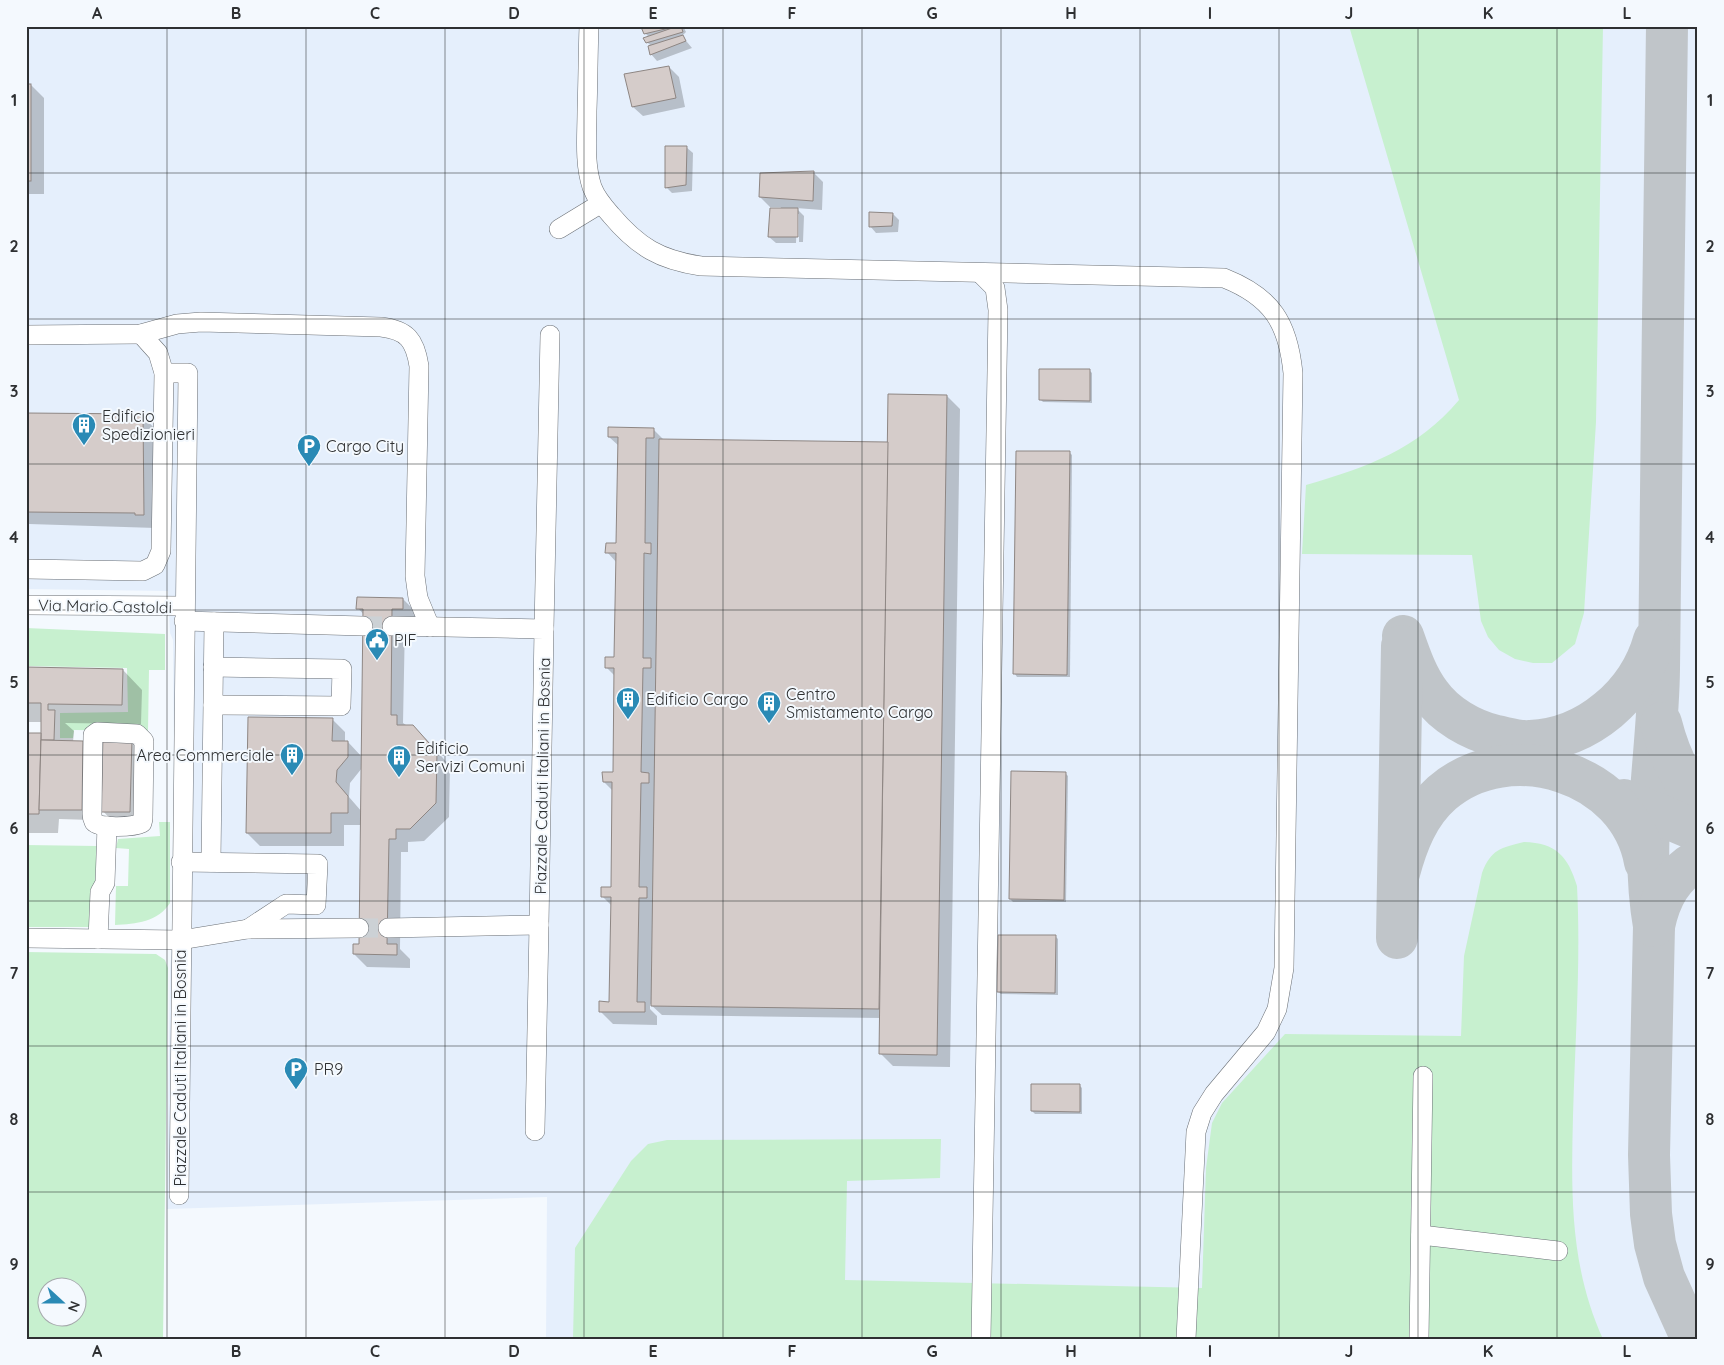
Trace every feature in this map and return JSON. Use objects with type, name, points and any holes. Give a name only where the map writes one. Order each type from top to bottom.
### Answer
[{"type":"street","points":[[589,26],[586,145],[592,186],[600,204],[624,232],[643,248],[681,263],[701,266],[1224,278],[1253,292],[1275,313],[1282,325],[1291,353],[1292,373],[1284,968],[1277,1009],[1266,1032],[1214,1094],[1202,1112],[1196,1132],[1186,1339]]},
{"type":"street","points":[[558,229],[600,204]]},
{"type":"street","points":[[980,272],[996,288],[998,310],[981,1339]]},
{"type":"street","points":[[26,335],[141,334],[178,324],[201,322],[381,327],[402,331],[408,336],[418,356],[420,376],[416,588],[430,627]]},
{"type":"street","points":[[26,570],[144,571],[154,565],[161,551],[164,374],[158,353],[141,334]]},
{"type":"street","name":"Piazzale Caduti Italiani in Bosnia","points":[[535,1131],[550,335]]},
{"type":"street","name":"Piazzale Caduti Italiani in Bosnia","points":[[164,374],[188,373],[179,1195]]},
{"type":"street","name":"Via Mario Castoldi","points":[[26,605],[184,614]]},
{"type":"street","points":[[184,614],[214,622],[363,626]]},
{"type":"street","points":[[211,862],[214,622]]},
{"type":"street","points":[[392,626],[544,629]]},
{"type":"street","points":[[213,705],[341,706],[342,669],[214,667]]},
{"type":"street","points":[[97,732],[137,734],[144,741],[142,823],[137,825],[107,826],[94,821],[92,814],[93,735],[97,732]]},
{"type":"street","points":[[104,939],[100,892],[105,883],[107,826]]},
{"type":"street","points":[[182,862],[318,864],[316,904],[286,904],[248,929]]},
{"type":"street","points":[[388,928],[539,925]]},
{"type":"street","name":"Piazzale Caduti Italiani in Bosnia","points":[[181,940],[248,929],[359,928]]},
{"type":"street","points":[[26,938],[181,940]]},
{"type":"street","points":[[1419,1338],[1423,1076]]},
{"type":"street","points":[[1421,1235],[1558,1251]]},
{"type":"shaded area","points":[[26,26],[1698,26],[1698,1339],[546,1339],[547,1197],[167,1209],[170,971],[175,907],[173,640],[170,633],[168,591],[26,589]]},
{"type":"green space","points":[[1349,26],[1603,26],[1596,422],[1584,613],[1575,644],[1552,663],[1533,663],[1515,659],[1499,650],[1488,637],[1481,621],[1472,555],[1302,554],[1306,485],[1370,463],[1408,444],[1426,432],[1459,400]]},
{"type":"green space","points":[[26,628],[165,634],[165,670],[149,670],[148,731],[74,730],[73,738],[60,738],[60,713],[128,712],[127,668],[26,666]]},
{"type":"green space","points":[[159,822],[170,822],[170,903],[159,914],[146,921],[115,925],[116,886],[128,886],[129,849],[116,848],[118,839],[160,836]]},
{"type":"green space","points":[[1524,842],[1545,845],[1559,853],[1565,859],[1577,886],[1578,972],[1573,1116],[1573,1202],[1578,1257],[1584,1285],[1603,1339],[573,1339],[575,1248],[631,1161],[648,1144],[667,1140],[941,1139],[940,1178],[847,1181],[845,1280],[1202,1288],[1206,1168],[1212,1123],[1222,1103],[1285,1034],[1461,1036],[1464,956],[1482,873],[1493,854],[1503,848]]},
{"type":"green space","points":[[26,845],[97,846],[93,927],[26,927]]},
{"type":"green space","points":[[26,952],[156,954],[165,960],[168,968],[163,1339],[26,1339]]},
{"type":"building","points":[[678,26],[644,34],[641,27]]},
{"type":"building","points":[[681,26],[683,32],[646,43],[643,38]]},
{"type":"building","points":[[683,35],[686,41],[650,55],[648,46]]},
{"type":"building","points":[[669,66],[676,98],[632,107],[624,74]]},
{"type":"building","points":[[26,84],[31,84],[31,181],[26,181]]},
{"type":"building","points":[[665,146],[687,146],[686,185],[665,188]]},
{"type":"building","points":[[814,171],[813,201],[759,197],[760,173]]},
{"type":"building","points":[[770,208],[798,208],[798,237],[768,237]]},
{"type":"building","points":[[869,212],[893,213],[892,226],[869,227]]},
{"type":"building","points":[[1039,369],[1090,369],[1090,401],[1039,400]]},
{"type":"building","points":[[888,394],[947,395],[937,1055],[879,1054]]},
{"type":"building","name":"Edificio Spedizionieri","points":[[26,413],[143,414],[144,515],[135,515],[135,513],[26,512]]},
{"type":"building","name":"Edificio Cargo","points":[[608,427],[654,428],[654,438],[646,438],[645,543],[651,543],[651,554],[644,553],[643,658],[651,658],[651,668],[643,668],[641,772],[649,773],[649,783],[641,783],[639,887],[647,887],[647,898],[639,898],[637,1002],[645,1002],[645,1012],[599,1012],[599,1001],[609,1002],[611,897],[601,897],[601,887],[611,887],[612,782],[603,782],[602,772],[613,772],[614,668],[605,668],[605,657],[614,657],[616,553],[605,553],[606,543],[616,543],[618,437],[608,437]]},
{"type":"building","name":"Centro Smistamento Cargo","points":[[659,439],[888,442],[879,1009],[651,1006]]},
{"type":"building","points":[[1016,451],[1070,451],[1067,675],[1013,674]]},
{"type":"building","name":"Edificio Servizi Comuni","points":[[357,597],[403,598],[403,609],[392,609],[391,715],[397,715],[397,725],[413,725],[437,752],[436,803],[410,829],[396,829],[396,839],[389,839],[387,944],[397,944],[397,955],[353,954],[353,944],[359,944],[363,609],[356,609]]},
{"type":"building","points":[[26,667],[123,669],[122,705],[48,704],[48,710],[55,710],[54,740],[41,740],[41,703],[26,703]]},
{"type":"building","name":"Area Commerciale","points":[[248,717],[333,718],[332,741],[348,741],[348,757],[337,770],[336,782],[348,796],[348,813],[331,813],[331,833],[246,833]]},
{"type":"building","points":[[26,733],[41,733],[39,814],[26,814]]},
{"type":"building","points":[[103,738],[132,739],[130,812],[101,812]]},
{"type":"building","points":[[41,740],[83,741],[82,810],[39,810]]},
{"type":"building","points":[[1011,771],[1066,772],[1064,900],[1009,899]]},
{"type":"building","points":[[998,935],[1056,935],[1055,993],[997,992]]},
{"type":"building","points":[[1031,1084],[1080,1084],[1080,1112],[1031,1111]]},
{"type":"taxiway","points":[[1667,26],[1659,669],[1650,798],[1648,862],[1654,926],[1649,1155],[1651,1214],[1655,1244],[1664,1277],[1692,1339]]},
{"type":"taxiway","points":[[1403,636],[1421,681],[1443,709],[1459,721],[1477,730],[1496,736],[1526,741],[1551,738],[1572,732],[1608,710],[1636,678],[1647,660],[1654,640]]},
{"type":"taxiway","points":[[1397,938],[1402,646]]},
{"type":"taxiway","points":[[1661,723],[1675,763],[1685,782],[1698,799]]},
{"type":"taxiway","points":[[1399,873],[1415,830],[1426,810],[1434,801],[1442,793],[1469,776],[1500,767],[1531,766],[1563,772],[1591,785],[1616,805],[1634,831],[1645,862]]},
{"type":"taxiway","points":[[1624,800],[1698,831]]},
{"type":"taxiway","points":[[1654,926],[1668,888],[1681,873],[1698,860]]},
{"type":"tunnel","points":[[363,626],[392,626]]},
{"type":"tunnel","points":[[359,928],[388,928]]},
{"type":"place","name":"Edificio Spedizionieri","points":[[84,446]]},
{"type":"place","name":"Cargo City","points":[[309,467]]},
{"type":"place","name":"PIF","points":[[377,661]]},
{"type":"place","name":"Edificio Cargo","points":[[628,720]]},
{"type":"place","name":"Centro Smistamento Cargo","points":[[769,724]]},
{"type":"place","name":"Area Commerciale","points":[[292,776]]},
{"type":"place","name":"Edificio Servizi Comuni","points":[[399,778]]},
{"type":"place","name":"PR9","points":[[296,1090]]}]
